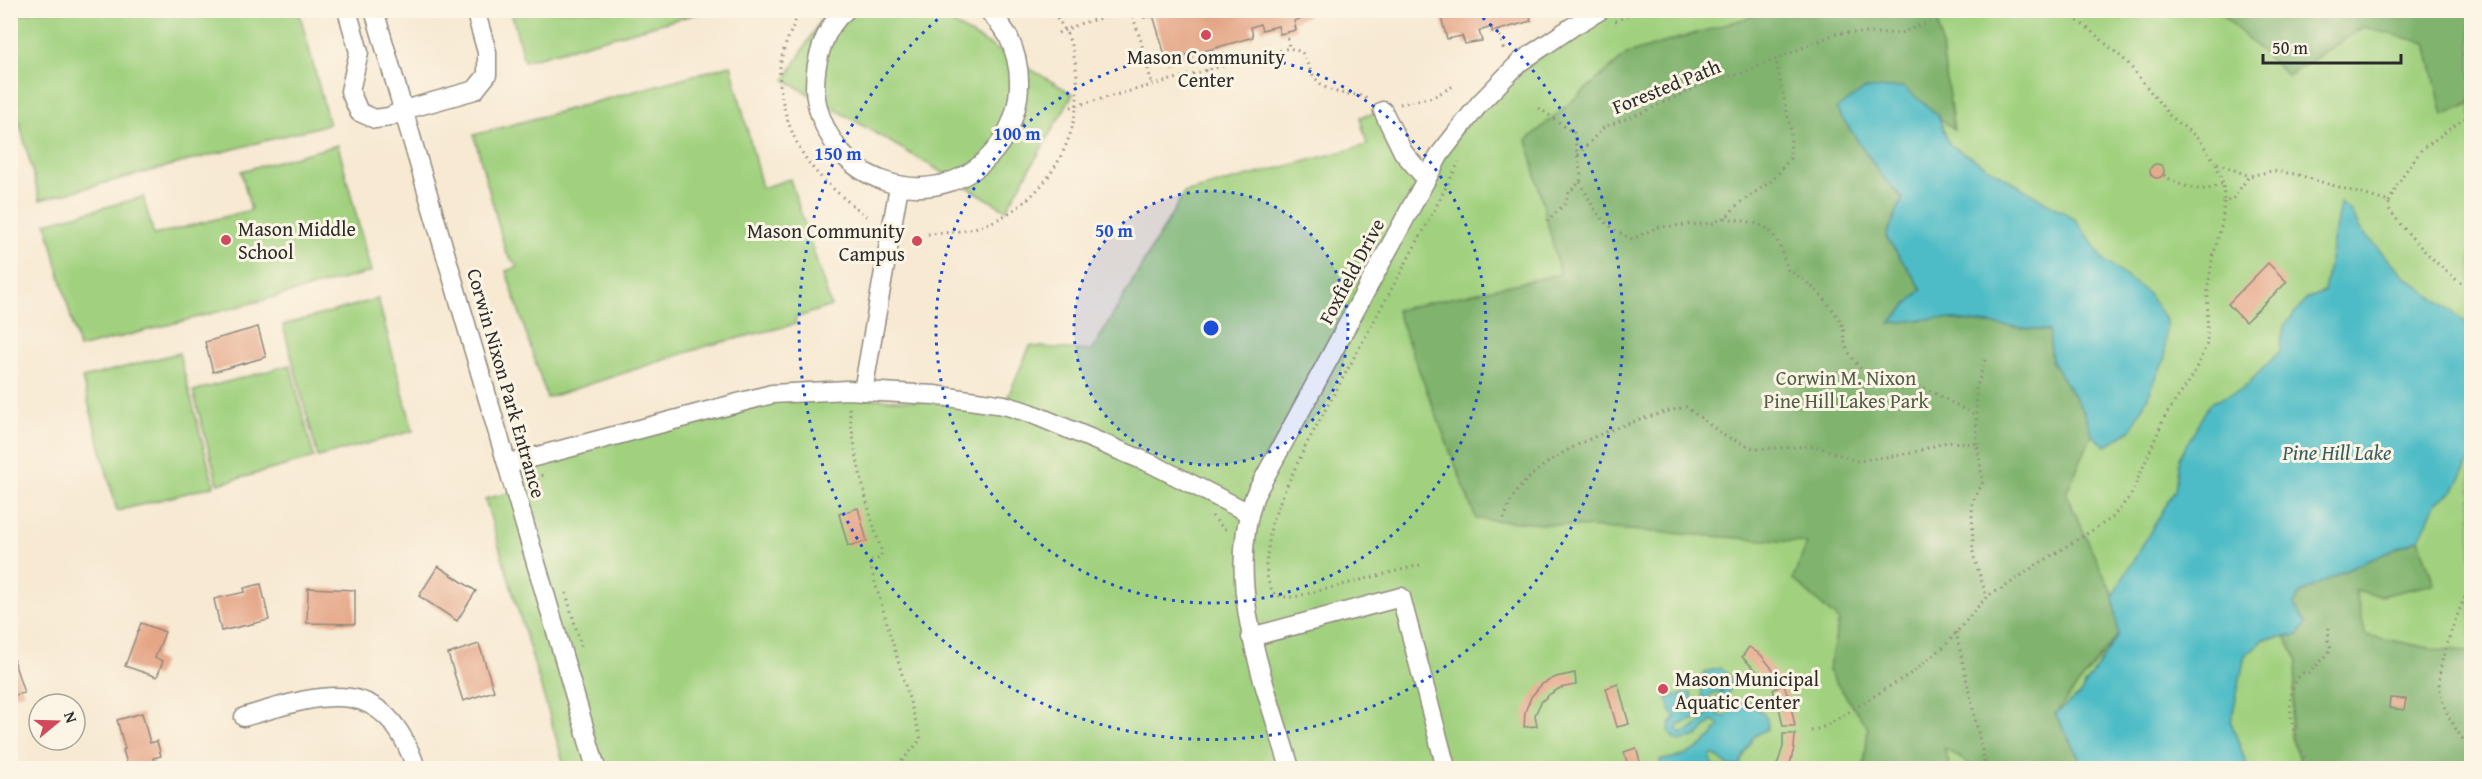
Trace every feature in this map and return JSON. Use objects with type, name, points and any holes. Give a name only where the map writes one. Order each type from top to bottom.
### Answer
[{"type":"street","points":[[347,10],[359,52],[350,91],[359,112],[375,119],[389,117],[404,110],[475,90],[487,75],[487,52],[475,10]]},
{"type":"street","name":"Corwin Nixon Park Entrance","points":[[374,10],[596,768]]},
{"type":"street","points":[[846,10],[824,40],[815,70],[815,102],[825,132],[844,157],[869,176],[899,186],[932,187],[964,177],[990,157],[1010,130],[1019,99],[1018,66],[1007,34],[988,10]]},
{"type":"street","name":"Foxfield Drive","points":[[1251,637],[1247,614],[1245,542],[1249,513],[1255,495],[1440,154],[1480,103],[1520,62],[1572,27],[1605,17]]},
{"type":"street","points":[[1384,106],[1402,152],[1426,179]]},
{"type":"street","points":[[856,400],[899,186]]},
{"type":"street","points":[[508,464],[772,394],[856,400],[933,395],[1004,405],[1030,413],[1152,464],[1249,513]]},
{"type":"street","points":[[1290,768],[1251,637],[1401,597],[1446,768]]},
{"type":"street","points":[[244,717],[324,696],[352,698],[378,709],[388,718],[405,740],[416,768]]},
{"type":"path","points":[[928,234],[948,233],[986,224],[1021,205],[1049,178],[1069,142],[1078,106],[1078,78],[1070,40],[1052,10]]},
{"type":"path","points":[[1605,17],[1641,10]]},
{"type":"path","name":"Forested Path","points":[[1578,155],[1604,127],[1641,113],[1710,81],[1740,74],[1776,61],[1838,33],[1901,33],[1931,21],[1946,10]]},
{"type":"path","points":[[1810,731],[1826,726],[1896,684],[1945,646],[1987,598],[2112,518],[2131,495],[2165,417],[2191,379],[2207,344],[2208,287],[2212,260],[2222,224],[2224,201],[2223,183],[2216,162],[2198,138],[2169,115],[2127,62],[2063,10]]},
{"type":"path","points":[[1058,33],[1131,11],[1152,85]]},
{"type":"path","points":[[1498,30],[1505,55]]},
{"type":"path","points":[[1287,32],[1289,48]]},
{"type":"path","points":[[1218,47],[1223,65]]},
{"type":"path","points":[[1071,107],[1289,48],[1302,52],[1317,82],[1329,90],[1362,94],[1384,106],[1433,97],[1455,85]]},
{"type":"path","points":[[1202,52],[1206,71]]},
{"type":"path","points":[[1539,108],[1574,133],[1580,182],[1596,212],[1612,230],[1632,239],[1658,227],[1714,223],[1773,180],[1790,158],[1791,131],[1776,61]]},
{"type":"path","points":[[2472,113],[2422,149],[2401,178],[2389,202],[2389,209],[2415,243],[2448,274],[2472,292]]},
{"type":"path","points":[[1420,565],[1294,597],[1282,597],[1273,593],[1268,581],[1266,565],[1271,525],[1305,447],[1460,160]]},
{"type":"path","points":[[2216,162],[2249,176],[2272,171],[2295,174],[2389,202]]},
{"type":"path","points":[[2164,176],[2198,189],[2207,190],[2223,183]]},
{"type":"path","points":[[2224,201],[2232,200],[2249,176]]},
{"type":"path","points":[[1547,221],[1566,203],[1569,192],[1580,182]]},
{"type":"path","points":[[1723,218],[1762,224],[1769,228],[1780,246],[1788,270],[1802,278],[1831,307],[1844,328],[1845,342],[1855,364],[1879,382],[1904,390],[1921,386],[1976,415]]},
{"type":"path","points":[[1986,357],[1976,389],[1977,444],[1983,482],[1972,503],[1973,554],[1987,598]]},
{"type":"path","points":[[838,409],[849,408],[856,400]]},
{"type":"path","points":[[856,400],[849,408],[855,453],[872,523],[882,552],[880,558],[869,562],[921,739],[901,762],[903,768]]},
{"type":"path","points":[[1504,519],[1515,494],[1536,471],[1554,459],[1597,436],[1631,422],[1686,407],[1725,436],[1755,449],[1816,446],[1856,461],[1908,454],[1947,442],[1977,444]]},
{"type":"path","points":[[532,483],[551,469]]},
{"type":"path","points":[[1208,512],[1224,530],[1230,527]]},
{"type":"path","points":[[2472,581],[2440,668],[2439,689],[2451,724],[2472,751]]},
{"type":"path","points":[[2311,768],[2297,743],[2291,711],[2291,691],[2296,678],[2303,673],[2308,674],[2327,655],[2331,648],[2328,640],[2329,627]]},
{"type":"path","points":[[1956,632],[1986,768]]},
{"type":"green space","points":[[37,10],[299,11],[329,124],[40,200],[11,91],[11,17]]},
{"type":"green space","points":[[699,10],[700,13],[524,61],[511,11]]},
{"type":"green space","points":[[930,10],[1073,94],[1006,210],[785,80],[826,11]]},
{"type":"green space","name":"Corwin M. Nixon Pine Hill Lakes Park","points":[[1601,11],[2471,11],[2471,768],[565,768],[485,499],[516,491],[508,464],[772,394],[1004,405],[1030,346],[1092,351],[1184,193],[1367,145],[1360,117],[1383,111],[1426,179],[1480,103]]},
{"type":"green space","points":[[1770,11],[1927,11],[1938,21],[1954,130],[1910,93],[1837,109],[1884,179],[1903,199],[1886,237],[1922,289],[1891,322],[1938,318],[2050,331],[2052,362],[2084,412],[2092,435],[2066,494],[2113,595],[2118,635],[2055,714],[2085,768],[1976,768],[1944,748],[1951,768],[1864,768],[1868,728],[1828,671],[1839,621],[1793,579],[1807,543],[1476,519],[1396,310],[1560,274],[1527,140],[1627,54]]},
{"type":"green space","points":[[2218,11],[2471,11],[2471,103],[2443,116],[2426,43],[2363,27],[2288,76]]},
{"type":"green space","points":[[731,65],[762,188],[790,179],[831,306],[795,318],[796,324],[710,345],[547,398],[506,271],[518,267],[506,253],[474,135]]},
{"type":"green space","points":[[338,145],[371,272],[79,348],[46,223],[143,197],[154,235],[251,210],[241,171]]},
{"type":"green space","points":[[378,299],[413,431],[318,457],[283,325]]},
{"type":"green space","points":[[179,353],[214,486],[117,511],[82,378]]},
{"type":"green space","points":[[290,365],[314,458],[218,484],[193,391]]},
{"type":"green space","points":[[2419,539],[2434,584],[2380,596],[2355,591],[2366,635],[2434,649],[2471,651],[2471,768],[2302,768],[2290,734],[2297,660],[2285,636],[2299,635],[2294,606],[2299,594],[2344,571]]},
{"type":"water","points":[[1903,87],[1938,115],[1949,144],[2076,220],[2104,260],[2147,293],[2166,320],[2165,358],[2150,392],[2132,429],[2106,446],[2092,435],[2084,412],[2052,362],[2049,331],[1938,318],[1890,323],[1922,289],[1886,237],[1903,198],[1884,179],[1836,109],[1865,89]]},
{"type":"water","name":"Pine Hill Lake","points":[[2340,203],[2350,210],[2360,229],[2406,277],[2471,326],[2471,457],[2454,490],[2437,502],[2419,539],[2344,571],[2299,594],[2294,606],[2306,624],[2299,635],[2265,639],[2245,655],[2231,722],[2248,768],[2085,768],[2055,714],[2079,695],[2118,635],[2113,595],[2175,490],[2179,458],[2210,403],[2243,389],[2280,351],[2284,326],[2306,299],[2324,292]]},
{"type":"water","points":[[1720,668],[1728,674],[1731,680],[1732,685],[1718,715],[1725,717],[1737,703],[1749,702],[1767,720],[1767,729],[1753,737],[1739,766],[1729,766],[1713,754],[1710,757],[1712,764],[1718,768],[1662,768],[1660,760],[1679,757],[1695,750],[1715,733],[1720,725],[1713,720],[1699,735],[1680,741],[1674,739],[1669,732],[1670,724],[1676,718],[1671,712],[1667,698],[1691,692],[1696,710],[1703,700],[1700,681],[1705,672]],"holes":[[[1723,690],[1701,723],[1680,734],[1677,730],[1678,725],[1703,713],[1709,696]]]},
{"type":"building","name":"Mason Community Center","points":[[1142,10],[1306,10],[1308,16],[1294,21],[1296,30],[1280,34],[1278,26],[1262,30],[1260,24],[1251,27],[1253,37],[1167,62],[1153,15],[1144,18]]},
{"type":"building","points":[[1439,10],[1542,11],[1530,15],[1531,21],[1492,32],[1492,27],[1479,31],[1482,41],[1465,44],[1462,36],[1447,39]]},
{"type":"building","points":[[2157,164],[2162,166],[2164,171],[2162,176],[2157,178],[2152,176],[2150,171],[2152,166]]},
{"type":"building","points":[[2268,263],[2287,282],[2245,322],[2228,304]]},
{"type":"building","points":[[258,327],[266,357],[213,372],[205,342]]},
{"type":"building","points":[[858,508],[867,541],[848,546],[839,514]]},
{"type":"building","points":[[438,566],[476,591],[457,621],[419,596]]},
{"type":"building","points":[[261,584],[269,620],[221,631],[214,599],[245,592],[244,588]]},
{"type":"building","points":[[308,588],[355,590],[355,624],[307,623]]},
{"type":"building","points":[[141,623],[165,632],[155,658],[163,661],[157,677],[125,666]]},
{"type":"building","points":[[479,644],[494,691],[463,701],[448,654]]},
{"type":"building","points":[[1749,647],[1761,655],[1780,678],[1770,684],[1742,657]]},
{"type":"building","points":[[10,649],[24,693],[10,696]]},
{"type":"building","points":[[1575,673],[1576,685],[1560,688],[1550,694],[1541,702],[1535,715],[1537,726],[1524,727],[1525,712],[1531,697],[1542,684],[1556,677]]},
{"type":"building","points":[[1618,684],[1629,724],[1617,727],[1606,688]]},
{"type":"building","points":[[1783,684],[1789,697],[1795,726],[1783,726],[1773,690]]},
{"type":"building","points":[[2390,698],[2406,699],[2404,710],[2389,708]]},
{"type":"building","points":[[142,713],[150,743],[157,741],[161,756],[153,758],[156,768],[139,768],[138,764],[128,767],[123,750],[125,749],[117,720]]},
{"type":"building","points":[[1783,734],[1795,734],[1794,748],[1789,768],[1776,768],[1783,747]]},
{"type":"building","points":[[1636,748],[1642,768],[1629,768],[1624,752]]},
{"type":"place","name":"Mason Community Center","points":[[1206,35]]},
{"type":"place","name":"Mason Middle School","points":[[226,240]]},
{"type":"place","name":"Mason Community Campus","points":[[917,241]]},
{"type":"place","name":"Mason Municipal Aquatic Center","points":[[1663,689]]}]
